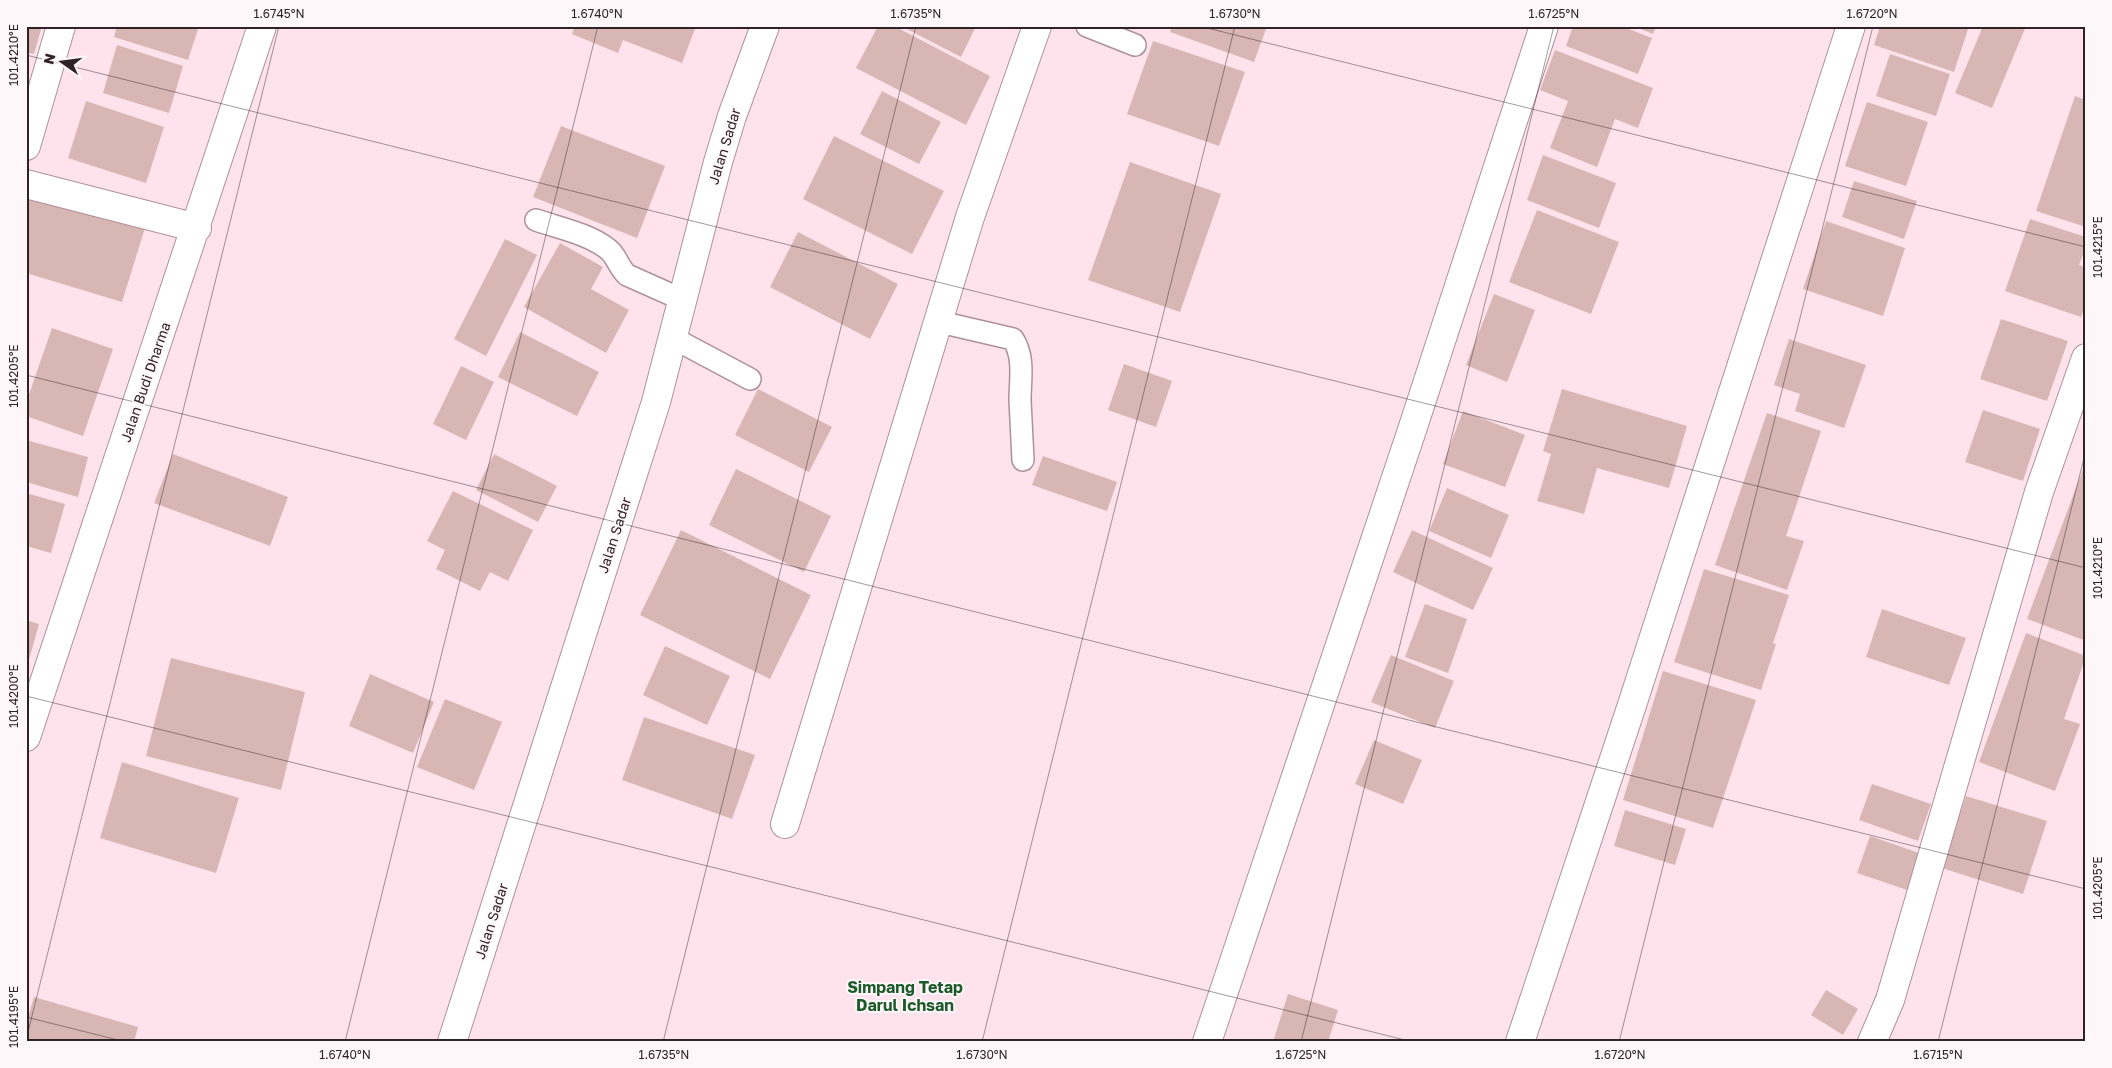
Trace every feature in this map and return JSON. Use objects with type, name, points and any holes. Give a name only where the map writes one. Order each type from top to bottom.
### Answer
[{"type":"street","points":[[26,146],[61,26]]},
{"type":"street","name":"Jalan Budi Dharma","points":[[26,737],[197,228],[262,26]]},
{"type":"street","name":"Jalan Sadar","points":[[452,1042],[656,402],[718,162],[732,116],[765,26]]},
{"type":"street","points":[[785,824],[940,322],[970,217],[1037,26]]},
{"type":"street","points":[[1207,1042],[1412,430],[1544,26]]},
{"type":"street","points":[[1520,1042],[1635,696],[1851,26]]},
{"type":"street","points":[[26,184],[197,228]]},
{"type":"street","points":[[1872,1042],[1890,1000],[2039,492],[2086,358]]},
{"type":"lane","points":[[1087,26],[1136,45]]},
{"type":"lane","points":[[536,220],[599,244],[610,252],[621,270],[628,275],[682,300]]},
{"type":"lane","points":[[940,322],[1013,338],[1019,348],[1022,366],[1020,399],[1023,460]]},
{"type":"lane","points":[[673,338],[750,379]]},
{"type":"building","points":[[26,26],[42,26],[34,54],[26,52]]},
{"type":"building","points":[[117,26],[199,26],[188,60],[114,37]]},
{"type":"building","points":[[575,26],[696,26],[682,63],[623,40],[618,53],[572,34]]},
{"type":"building","points":[[878,26],[894,26],[990,76],[966,125],[856,68]]},
{"type":"building","points":[[901,26],[976,26],[961,57]]},
{"type":"building","points":[[1172,26],[1267,26],[1254,62],[1170,32]]},
{"type":"building","points":[[1573,26],[1621,26],[1652,38],[1638,74],[1566,46]]},
{"type":"building","points":[[1633,26],[1656,26],[1653,34]]},
{"type":"building","points":[[1880,26],[1969,26],[1954,72],[1874,45]]},
{"type":"building","points":[[1983,26],[2026,26],[1992,108],[1955,93]]},
{"type":"building","points":[[1153,41],[1245,72],[1219,146],[1127,114]]},
{"type":"building","points":[[117,45],[183,66],[169,113],[103,93]]},
{"type":"building","points":[[1555,50],[1653,88],[1638,128],[1615,119],[1597,167],[1550,148],[1568,101],[1540,90]]},
{"type":"building","points":[[1890,54],[1950,74],[1936,116],[1876,96]]},
{"type":"building","points":[[882,91],[941,122],[919,164],[860,134]]},
{"type":"building","points":[[2075,96],[2086,100],[2086,227],[2036,211]]},
{"type":"building","points":[[86,101],[164,127],[146,183],[68,158]]},
{"type":"building","points":[[1867,102],[1928,122],[1906,186],[1845,166]]},
{"type":"building","points":[[561,126],[665,166],[637,238],[533,197]]},
{"type":"building","points":[[834,136],[944,191],[912,254],[803,199]]},
{"type":"building","points":[[1543,155],[1616,183],[1599,228],[1527,200]]},
{"type":"building","points":[[1130,162],[1221,194],[1180,312],[1088,280]]},
{"type":"building","points":[[1854,181],[1917,201],[1904,239],[1842,217]]},
{"type":"building","points":[[26,198],[145,228],[122,302],[26,273]]},
{"type":"building","points":[[1537,210],[1619,242],[1591,314],[1509,282]]},
{"type":"building","points":[[2030,219],[2086,237],[2086,247],[2079,265],[2086,267],[2086,303],[2081,317],[2005,291]]},
{"type":"building","points":[[1826,221],[1905,248],[1883,316],[1803,289]]},
{"type":"building","points":[[798,232],[898,284],[870,339],[770,287]]},
{"type":"building","points":[[505,239],[537,255],[486,356],[454,339]]},
{"type":"building","points":[[560,243],[603,267],[591,289],[629,310],[606,353],[524,307]]},
{"type":"building","points":[[1494,294],[1535,310],[1507,382],[1466,365]]},
{"type":"building","points":[[2001,319],[2068,341],[2047,401],[1980,379]]},
{"type":"building","points":[[52,328],[113,349],[83,436],[26,416],[26,403]]},
{"type":"building","points":[[520,332],[599,372],[577,416],[498,377]]},
{"type":"building","points":[[1789,339],[1866,365],[1844,428],[1795,411],[1800,394],[1774,385]]},
{"type":"building","points":[[1124,364],[1172,381],[1156,427],[1108,410]]},
{"type":"building","points":[[461,366],[494,382],[466,440],[433,424]]},
{"type":"building","points":[[758,389],[832,427],[809,472],[735,435]]},
{"type":"building","points":[[1562,389],[1687,426],[1669,488],[1597,468],[1584,514],[1537,501],[1551,454],[1543,451]]},
{"type":"building","points":[[1983,410],[2040,429],[2023,481],[1965,462]]},
{"type":"building","points":[[1463,411],[1525,435],[1505,487],[1443,464]]},
{"type":"building","points":[[1767,413],[1821,431],[1786,536],[1804,541],[1787,590],[1715,565]]},
{"type":"building","points":[[26,440],[88,457],[78,497],[26,482]]},
{"type":"building","points":[[173,454],[288,497],[270,546],[154,503]]},
{"type":"building","points":[[494,454],[557,486],[538,522],[476,490]]},
{"type":"building","points":[[1043,456],[1117,482],[1107,511],[1032,485]]},
{"type":"building","points":[[736,469],[831,516],[804,572],[709,525]]},
{"type":"building","points":[[2083,469],[2086,470],[2086,641],[2027,619]]},
{"type":"building","points":[[1447,488],[1509,515],[1491,558],[1429,531]]},
{"type":"building","points":[[453,491],[533,530],[508,581],[490,572],[480,591],[436,569],[445,550],[427,541]]},
{"type":"building","points":[[26,493],[65,504],[51,553],[26,546]]},
{"type":"building","points":[[681,530],[811,595],[770,679],[640,615]]},
{"type":"building","points":[[1412,530],[1493,568],[1473,610],[1393,572]]},
{"type":"building","points":[[1704,569],[1789,595],[1773,643],[1776,644],[1761,690],[1674,662]]},
{"type":"building","points":[[1425,604],[1467,619],[1448,673],[1405,657]]},
{"type":"building","points":[[1882,609],[1966,638],[1949,685],[1866,657]]},
{"type":"building","points":[[26,620],[39,624],[27,667],[26,667]]},
{"type":"building","points":[[2026,633],[2086,656],[2064,719],[2080,724],[2055,791],[1979,762]]},
{"type":"building","points":[[665,646],[730,676],[707,725],[643,695]]},
{"type":"building","points":[[1391,655],[1454,681],[1435,728],[1371,702]]},
{"type":"building","points":[[171,658],[305,692],[281,790],[146,756]]},
{"type":"building","points":[[1663,671],[1756,700],[1713,828],[1623,800]]},
{"type":"building","points":[[370,674],[434,702],[413,753],[349,726]]},
{"type":"building","points":[[445,699],[502,722],[474,790],[417,767]]},
{"type":"building","points":[[644,717],[755,755],[732,819],[622,780]]},
{"type":"building","points":[[1374,740],[1422,760],[1403,804],[1355,784]]},
{"type":"building","points":[[122,762],[239,798],[216,873],[100,838]]},
{"type":"building","points":[[1872,784],[1931,804],[1918,841],[1859,820]]},
{"type":"building","points":[[1966,796],[2047,821],[2023,894],[1942,868]]},
{"type":"building","points":[[1625,810],[1686,829],[1675,865],[1614,846]]},
{"type":"building","points":[[1870,836],[1925,855],[1913,892],[1857,873]]},
{"type":"building","points":[[1826,990],[1858,1009],[1843,1035],[1811,1015]]},
{"type":"building","points":[[1288,994],[1338,1010],[1328,1042],[1273,1042]]},
{"type":"building","points":[[34,997],[138,1027],[134,1042],[26,1042],[26,1024]]},
{"type":"district","name":"Simpang Tetap Darul Ichsan","points":[[905,996]]}]
